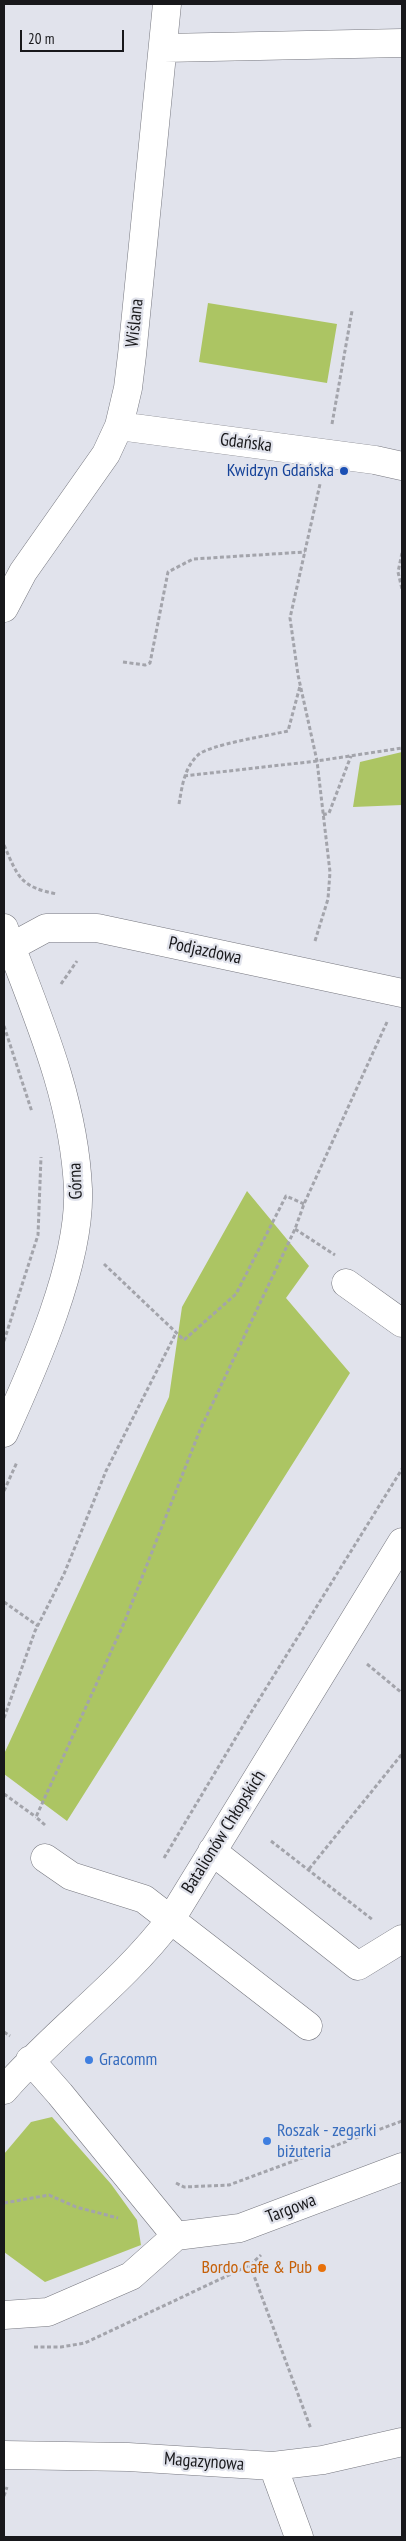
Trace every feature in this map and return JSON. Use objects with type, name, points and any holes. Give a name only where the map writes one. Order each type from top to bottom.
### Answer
[{"type":"street","name":"Wiślana","points":[[4,608],[14,569],[106,454],[119,426],[129,379],[168,4]]},
{"type":"street","points":[[164,48],[402,43]]},
{"type":"street","name":"Gdańska","points":[[119,426],[327,453],[402,466]]},
{"type":"street","name":"Podjazdowa","points":[[7,937],[46,928],[97,928],[212,953],[306,970],[401,992]]},
{"type":"street","name":"Górna","points":[[4,1433],[33,1369],[68,1264],[75,1230],[78,1190],[71,1121],[47,1040],[7,937]]},
{"type":"street","points":[[346,1283],[402,1323]]},
{"type":"street","name":"Batalionów Chłopskich","points":[[4,2090],[30,2060],[152,1944],[171,1919],[402,1542]]},
{"type":"street","points":[[212,1851],[358,1966],[402,1938]]},
{"type":"street","points":[[45,1858],[71,1876],[144,1899],[308,2026]]},
{"type":"street","points":[[4,2315],[48,2312],[131,2276],[176,2236],[30,2060]]},
{"type":"street","name":"Targowa","points":[[176,2236],[240,2228],[402,2167]]},
{"type":"street","name":"Magazynowa","points":[[4,2455],[128,2457],[273,2466],[323,2460],[402,2442]]},
{"type":"street","points":[[273,2466],[299,2537]]},
{"type":"path","points":[[306,970],[328,899],[330,872],[317,761],[300,686],[290,618],[327,453],[352,311]]},
{"type":"path","points":[[123,662],[145,665],[150,662],[168,572],[193,560],[305,552]]},
{"type":"path","points":[[402,553],[398,572],[402,589]]},
{"type":"path","points":[[180,804],[184,776],[199,754],[234,742],[288,731],[300,686]]},
{"type":"path","points":[[184,776],[317,761],[402,748]]},
{"type":"path","points":[[323,815],[329,813],[350,756]]},
{"type":"path","points":[[36,1817],[124,1623],[200,1430],[295,1229],[304,1204],[401,992]]},
{"type":"path","points":[[4,1026],[34,1121]]},
{"type":"path","points":[[4,1341],[38,1235],[41,1155]]},
{"type":"path","points":[[104,1264],[184,1340],[236,1294],[286,1196],[304,1204]]},
{"type":"path","points":[[295,1229],[325,1248]]},
{"type":"path","points":[[4,1718],[38,1626],[64,1574],[106,1471],[176,1333]]},
{"type":"path","points":[[164,1858],[250,1714],[402,1469]]},
{"type":"path","points":[[4,1602],[38,1626]]},
{"type":"path","points":[[367,1664],[402,1693]]},
{"type":"path","points":[[309,1868],[402,1754]]},
{"type":"path","points":[[4,1794],[36,1817],[51,1831]]},
{"type":"path","points":[[271,1841],[309,1868],[378,1924]]},
{"type":"path","points":[[229,2185],[402,2121]]},
{"type":"path","points":[[25,2348],[61,2347],[85,2343],[250,2265],[314,2437]]},
{"type":"green space","points":[[208,303],[337,324],[327,383],[199,362]]},
{"type":"green space","points":[[402,752],[402,805],[353,807],[360,762]]},
{"type":"green space","points":[[247,1191],[309,1266],[286,1298],[350,1373],[67,1821],[4,1774],[4,1754],[169,1397],[182,1307]]},
{"type":"green space","points":[[52,2117],[111,2184],[137,2220],[141,2245],[45,2282],[4,2252],[4,2154],[31,2122]]},
{"type":"place","name":"Kwidzyn Gdańska","points":[[344,471]]},
{"type":"place","name":"Gracomm","points":[[89,2060]]},
{"type":"place","name":"Roszak - zegarki biżuteria","points":[[267,2141]]},
{"type":"place","name":"Bordo Cafe & Pub","points":[[322,2268]]}]
